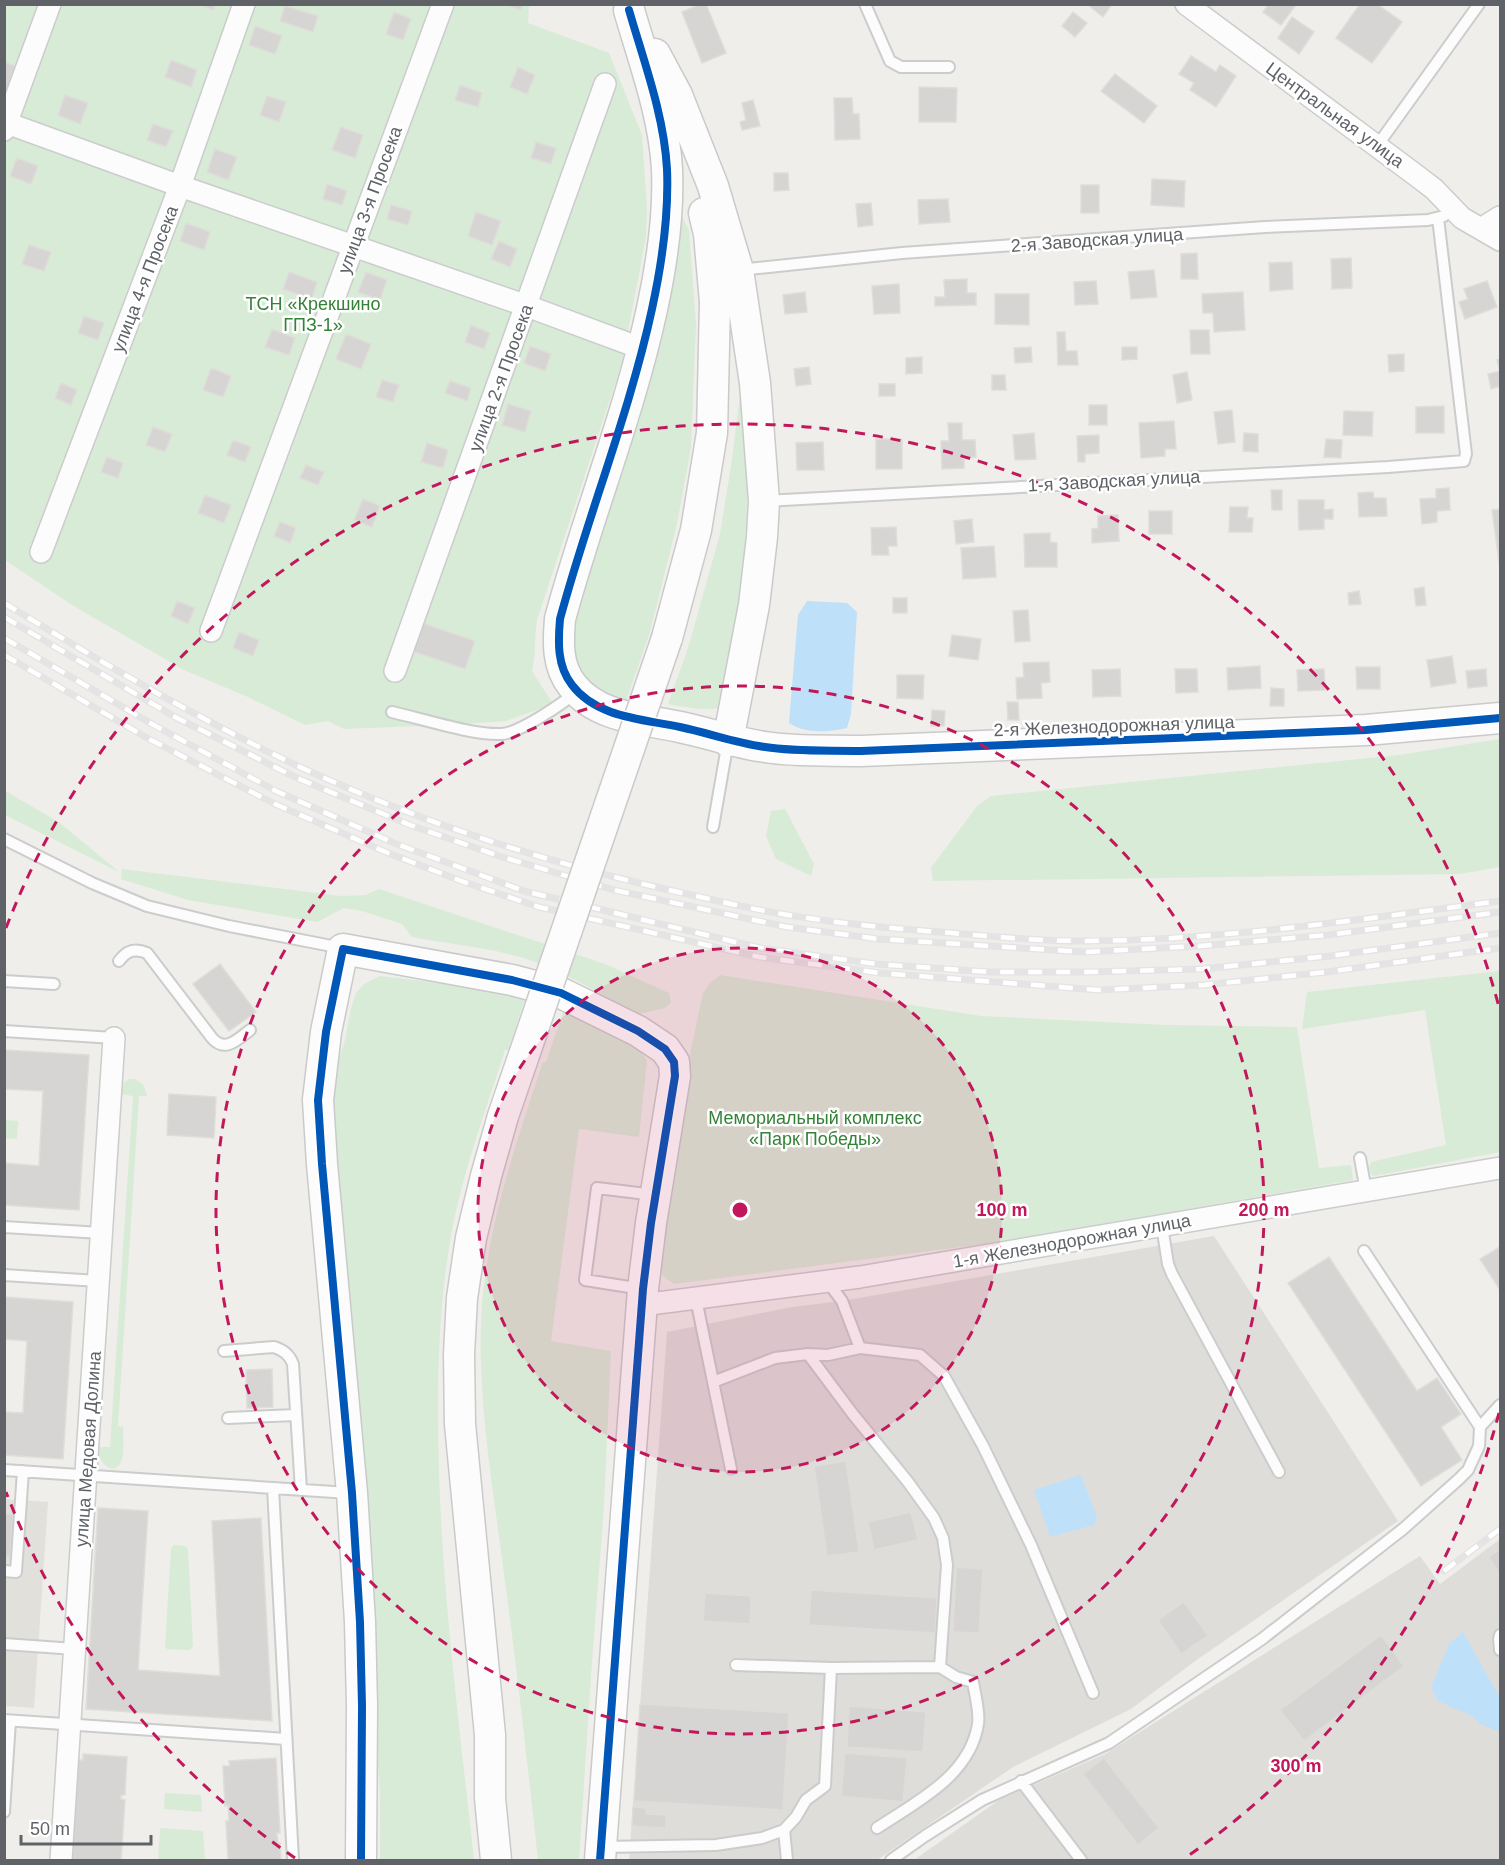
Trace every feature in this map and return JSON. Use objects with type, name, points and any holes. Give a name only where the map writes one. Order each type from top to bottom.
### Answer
[{"type":"street","points":[[50,4],[5,125],[527,306],[643,349]]},
{"type":"street","name":"улица 4-я Просека","points":[[41,552],[180,186],[244,4]]},
{"type":"street","name":"улица 3-я Просека","points":[[211,631],[443,4]]},
{"type":"street","name":"Центральная улица","points":[[1186,4],[1434,189],[1447,215],[1462,218],[1500,240]]},
{"type":"street","points":[[629,6],[676,95],[713,186],[738,270],[755,383],[764,501],[762,537],[754,605],[728,741]]},
{"type":"street","points":[[577,691],[567,678],[561,660],[558,646],[560,619],[643,349],[662,260],[667,169],[660,117],[629,6]]},
{"type":"street","points":[[496,1860],[490,1798],[490,1735],[460,1424],[459,1354],[462,1298],[471,1238],[498,1136],[667,638],[696,530],[710,449],[714,395],[715,281],[709,234],[694,178],[668,104],[629,6]]},
{"type":"street","name":"улица 2-я Просека","points":[[395,671],[605,84]]},
{"type":"street","points":[[1481,229],[1500,217]]},
{"type":"street","name":"2-я Железнодорожная улица","points":[[577,691],[596,705],[621,716],[767,748],[872,750],[1366,730],[1500,718]]},
{"type":"street","points":[[362,1860],[361,1682],[352,1493],[318,1100],[326,1032],[343,948],[512,980],[561,993],[638,1031],[665,1049],[674,1062],[675,1077],[642,1297],[601,1854]]},
{"type":"street","name":"улица Медовая Долина","points":[[61,1860],[114,1038]]},
{"type":"street","name":"1-я Железнодорожная улица","points":[[642,1297],[696,1299],[828,1282],[1500,1168]]},
{"type":"street","points":[[490,1735],[508,1799],[514,1860]]},
{"type":"lane","points":[[865,4],[890,62],[901,67],[949,67]]},
{"type":"lane","points":[[1377,146],[1479,4]]},
{"type":"lane","name":"2-я Заводская улица","points":[[738,270],[903,253],[1265,227],[1428,220],[1447,215]]},
{"type":"lane","name":"1-я Заводская улица","points":[[764,501],[1464,461],[1466,454],[1447,215]]},
{"type":"lane","points":[[392,712],[473,730],[503,734],[539,718],[577,691]]},
{"type":"lane","points":[[713,827],[728,741]]},
{"type":"lane","points":[[4,839],[147,906],[229,926],[343,948]]},
{"type":"lane","points":[[119,961],[133,950],[147,953],[212,1038],[220,1045],[230,1045],[249,1030]]},
{"type":"lane","points":[[4,981],[54,984]]},
{"type":"lane","points":[[4,1031],[114,1038]]},
{"type":"lane","points":[[1360,1158],[1366,1191]]},
{"type":"lane","points":[[642,1297],[585,1280],[597,1188],[656,1195]]},
{"type":"lane","points":[[1162,1226],[1168,1264],[1279,1472]]},
{"type":"lane","points":[[4,1227],[101,1233]]},
{"type":"lane","points":[[891,1860],[982,1800],[1109,1743],[1286,1621],[1403,1529],[1468,1470],[1479,1446],[1480,1427],[1364,1251]]},
{"type":"lane","points":[[4,1275],[98,1281]]},
{"type":"lane","points":[[828,1282],[842,1301],[860,1348]]},
{"type":"lane","points":[[696,1299],[731,1468]]},
{"type":"lane","points":[[224,1351],[274,1347],[287,1353],[292,1364],[301,1490]]},
{"type":"lane","points":[[713,1382],[775,1358],[808,1354],[828,1355],[860,1348],[920,1355],[944,1376],[983,1446],[1031,1545],[1093,1693]]},
{"type":"lane","points":[[808,1354],[908,1482],[934,1518],[943,1538],[947,1565],[940,1667]]},
{"type":"lane","points":[[1480,1427],[1500,1405]]},
{"type":"lane","points":[[228,1418],[296,1415]]},
{"type":"lane","points":[[4,1470],[352,1493]]},
{"type":"lane","points":[[4,1571],[16,1572],[23,1471]]},
{"type":"lane","points":[[273,1488],[293,1860]]},
{"type":"lane","points":[[1500,1635],[1500,1650]]},
{"type":"lane","points":[[4,1644],[75,1649]]},
{"type":"lane","points":[[736,1665],[831,1668],[940,1667],[956,1677],[973,1682],[979,1721],[974,1740],[965,1758],[933,1791],[877,1828]]},
{"type":"lane","points":[[601,1854],[716,1845],[762,1838],[784,1830],[796,1817],[806,1800],[825,1786],[831,1668]]},
{"type":"lane","points":[[4,1812],[7,1720],[286,1739]]},
{"type":"lane","points":[[1021,1781],[1081,1860]]},
{"type":"lane","points":[[784,1830],[787,1860]]},
{"type":"shaded area","points":[[1214,1236],[1398,1521],[1198,1659],[1131,1709],[1013,1767],[877,1860],[629,1860],[667,1332],[792,1307],[842,1301]]},
{"type":"shaded area","points":[[4,1499],[48,1502],[34,1708],[5,1706]]},
{"type":"shaded area","points":[[1500,1539],[1500,1860],[914,1860],[999,1800],[1105,1754],[1420,1556],[1440,1584]]},
{"type":"green space","name":"ТСН «Крекшино ГПЗ-1»","points":[[4,5],[529,5],[528,23],[609,53],[642,135],[647,209],[646,237],[622,363],[537,620],[532,671],[553,704],[506,721],[423,727],[344,729],[328,721],[305,725],[248,697],[184,670],[72,605],[5,560]]},
{"type":"green space","points":[[678,210],[689,230],[696,325],[691,448],[677,524],[650,632],[623,710],[584,690],[565,656]]},
{"type":"green space","points":[[740,396],[745,436],[747,514],[740,591],[723,707],[702,709],[668,704],[689,645],[720,534]]},
{"type":"green space","points":[[1500,739],[1500,867],[1460,874],[933,881],[931,868],[977,806],[991,796],[1399,755]]},
{"type":"green space","points":[[4,790],[60,823],[119,872],[5,815]]},
{"type":"green space","points":[[785,809],[814,864],[811,876],[776,859],[766,836],[771,811]]},
{"type":"green space","points":[[122,869],[341,896],[366,895],[379,889],[605,964],[669,993],[671,1002],[665,1008],[635,1015],[576,980],[538,963],[492,950],[412,937],[402,924],[362,911],[344,908],[317,922],[188,900],[121,879]]},
{"type":"green space","points":[[1500,971],[1500,1152],[1374,1176],[1369,1168],[1371,1162],[1446,1145],[1425,1010],[1302,1029],[1307,992]]},
{"type":"green space","name":"Мемориальный комплекс «Парк Победы»","points":[[720,975],[981,1016],[1166,1025],[1297,1027],[1319,1168],[1351,1165],[1353,1180],[992,1243],[674,1284],[663,1276],[658,1264],[685,1077],[703,993]]},
{"type":"green space","points":[[380,976],[527,993],[508,1050],[505,1050],[460,1193],[450,1242],[440,1328],[438,1414],[444,1569],[474,1860],[380,1860],[380,1794],[332,1151],[333,1078],[345,1040],[351,1008],[356,993],[364,984]]},
{"type":"green space","points":[[570,992],[615,1036],[636,1048],[647,1061],[639,1137],[579,1129],[551,1341],[611,1351],[604,1506],[579,1860],[538,1860],[517,1672],[489,1463],[481,1367],[482,1303],[491,1241],[505,1181],[543,1062],[546,1062]]},
{"type":"green space","points":[[129,1079],[135,1079],[143,1084],[147,1096],[139,1096],[118,1426],[123,1427],[124,1445],[121,1462],[113,1469],[102,1461],[96,1447],[110,1447],[133,1096],[119,1094],[121,1085]]},
{"type":"green space","points":[[5,1120],[18,1121],[17,1139],[5,1138]]},
{"type":"green space","points":[[174,1545],[185,1546],[188,1549],[193,1646],[190,1650],[165,1647],[171,1548]]},
{"type":"green space","points":[[165,1793],[201,1795],[202,1812],[164,1809]]},
{"type":"green space","points":[[160,1828],[203,1831],[205,1860],[158,1860]]},
{"type":"water","points":[[807,601],[847,603],[857,612],[851,714],[847,728],[825,731],[809,730],[789,723],[798,615]]},
{"type":"water","points":[[1081,1475],[1097,1517],[1094,1525],[1050,1537],[1034,1490]]},
{"type":"water","points":[[1463,1632],[1500,1698],[1500,1732],[1438,1701],[1431,1687],[1449,1644]]},
{"type":"building","points":[[199,4],[215,4],[213,10]]},
{"type":"building","points":[[505,4],[522,4],[521,10]]},
{"type":"building","points":[[706,4],[726,53],[702,63],[682,12]]},
{"type":"building","points":[[1087,4],[1112,4],[1103,17]]},
{"type":"building","points":[[1269,4],[1293,4],[1295,6],[1281,25],[1263,12]]},
{"type":"building","points":[[1360,4],[1377,4],[1402,22],[1372,63],[1336,38]]},
{"type":"building","points":[[285,6],[318,16],[313,32],[280,21]]},
{"type":"building","points":[[394,12],[411,19],[403,40],[386,34]]},
{"type":"building","points":[[1073,12],[1087,23],[1075,37],[1062,26]]},
{"type":"building","points":[[1292,17],[1314,32],[1299,54],[1278,38]]},
{"type":"building","points":[[255,26],[282,36],[275,54],[249,45]]},
{"type":"building","points":[[1191,56],[1216,72],[1220,65],[1236,76],[1216,107],[1190,90],[1194,83],[1179,74]]},
{"type":"building","points":[[171,60],[197,70],[191,87],[165,77]]},
{"type":"building","points":[[4,62],[15,66],[6,93],[4,92]]},
{"type":"building","points":[[518,67],[535,75],[527,94],[510,87]]},
{"type":"building","points":[[1115,74],[1157,106],[1144,123],[1101,91]]},
{"type":"building","points":[[460,85],[482,93],[478,107],[455,100]]},
{"type":"building","points":[[919,87],[957,88],[956,122],[919,122]]},
{"type":"building","points":[[65,95],[88,103],[80,124],[58,115]]},
{"type":"building","points":[[267,96],[286,102],[279,122],[260,115]]},
{"type":"building","points":[[834,98],[852,98],[853,114],[859,114],[860,139],[835,140]]},
{"type":"building","points":[[753,100],[760,126],[742,130],[740,122],[746,120],[742,103]]},
{"type":"building","points":[[153,124],[173,131],[166,147],[147,140]]},
{"type":"building","points":[[341,127],[363,135],[355,158],[332,150]]},
{"type":"building","points":[[536,142],[556,148],[551,164],[531,158]]},
{"type":"building","points":[[215,149],[237,157],[228,180],[207,172]]},
{"type":"building","points":[[17,158],[38,166],[31,184],[10,176]]},
{"type":"building","points":[[774,173],[788,173],[789,190],[774,191]]},
{"type":"building","points":[[1152,179],[1185,181],[1184,207],[1151,205]]},
{"type":"building","points":[[327,184],[347,191],[342,205],[323,199]]},
{"type":"building","points":[[1081,185],[1099,185],[1099,213],[1081,213]]},
{"type":"building","points":[[948,199],[950,222],[919,224],[918,200]]},
{"type":"building","points":[[871,203],[873,225],[858,227],[856,204]]},
{"type":"building","points":[[391,205],[412,211],[408,225],[387,219]]},
{"type":"building","points":[[476,212],[501,221],[492,245],[468,236]]},
{"type":"building","points":[[186,223],[210,232],[204,250],[180,241]]},
{"type":"building","points":[[499,241],[517,249],[510,267],[491,259]]},
{"type":"building","points":[[29,245],[51,252],[44,271],[22,264]]},
{"type":"building","points":[[1197,253],[1198,279],[1181,279],[1181,254]]},
{"type":"building","points":[[1351,258],[1352,288],[1332,289],[1331,259]]},
{"type":"building","points":[[1292,262],[1293,289],[1270,291],[1269,263]]},
{"type":"building","points":[[1154,270],[1157,297],[1131,299],[1128,272]]},
{"type":"building","points":[[289,272],[317,282],[312,299],[283,289]]},
{"type":"building","points":[[366,272],[387,280],[380,300],[358,292]]},
{"type":"building","points":[[967,279],[967,293],[976,293],[976,305],[935,306],[935,297],[945,297],[944,280]]},
{"type":"building","points":[[1096,281],[1098,304],[1075,305],[1074,282]]},
{"type":"building","points":[[1487,281],[1497,307],[1465,319],[1459,302],[1468,299],[1464,289]]},
{"type":"building","points":[[899,284],[900,313],[874,314],[872,286]]},
{"type":"building","points":[[805,292],[807,312],[785,314],[783,295]]},
{"type":"building","points":[[1243,292],[1245,330],[1214,332],[1213,313],[1203,313],[1202,294]]},
{"type":"building","points":[[995,294],[1029,294],[1029,325],[995,324]]},
{"type":"building","points":[[84,316],[104,323],[98,340],[78,333]]},
{"type":"building","points":[[471,325],[490,333],[484,349],[465,342]]},
{"type":"building","points":[[272,329],[295,338],[289,355],[265,347]]},
{"type":"building","points":[[1190,330],[1209,330],[1210,354],[1191,354]]},
{"type":"building","points":[[1057,332],[1065,332],[1066,351],[1077,351],[1078,365],[1058,365]]},
{"type":"building","points":[[346,334],[371,344],[361,369],[336,359]]},
{"type":"building","points":[[530,346],[551,354],[545,371],[524,363]]},
{"type":"building","points":[[1031,347],[1032,362],[1015,363],[1014,348]]},
{"type":"building","points":[[1122,347],[1137,347],[1137,359],[1122,360]]},
{"type":"building","points":[[1404,354],[1404,371],[1389,372],[1388,355]]},
{"type":"building","points":[[922,357],[922,373],[906,374],[906,358]]},
{"type":"building","points":[[809,367],[811,384],[796,386],[794,369]]},
{"type":"building","points":[[211,368],[231,376],[223,397],[203,390]]},
{"type":"building","points":[[1500,371],[1500,386],[1491,389],[1488,374]]},
{"type":"building","points":[[1187,372],[1192,400],[1177,403],[1173,375]]},
{"type":"building","points":[[992,375],[1005,375],[1006,390],[992,390]]},
{"type":"building","points":[[382,380],[399,385],[393,402],[376,397]]},
{"type":"building","points":[[450,381],[471,388],[467,401],[445,393]]},
{"type":"building","points":[[61,383],[77,390],[71,405],[55,398]]},
{"type":"building","points":[[879,384],[895,384],[895,396],[879,396]]},
{"type":"building","points":[[508,404],[531,411],[525,432],[502,425]]},
{"type":"building","points":[[1089,405],[1107,405],[1107,425],[1089,425]]},
{"type":"building","points":[[1444,406],[1444,433],[1416,433],[1416,407]]},
{"type":"building","points":[[1232,410],[1235,442],[1218,444],[1214,412]]},
{"type":"building","points":[[1344,411],[1373,412],[1372,436],[1343,435]]},
{"type":"building","points":[[1174,421],[1176,449],[1165,449],[1165,456],[1141,458],[1139,423]]},
{"type":"building","points":[[948,423],[962,423],[962,440],[975,440],[976,457],[964,458],[964,468],[942,469],[941,441],[949,441]]},
{"type":"building","points":[[153,427],[172,434],[165,452],[146,445]]},
{"type":"building","points":[[1034,433],[1036,459],[1015,460],[1013,435]]},
{"type":"building","points":[[1244,433],[1258,434],[1258,452],[1243,451]]},
{"type":"building","points":[[1099,435],[1099,453],[1085,454],[1085,462],[1078,462],[1077,436]]},
{"type":"building","points":[[876,439],[902,439],[902,469],[876,469]]},
{"type":"building","points":[[1326,439],[1342,440],[1341,458],[1324,457]]},
{"type":"building","points":[[233,440],[251,447],[245,462],[227,455]]},
{"type":"building","points":[[823,442],[824,470],[797,470],[796,443]]},
{"type":"building","points":[[427,443],[448,450],[443,468],[421,462]]},
{"type":"building","points":[[107,457],[123,463],[118,478],[101,472]]},
{"type":"building","points":[[306,465],[324,472],[318,485],[300,478]]},
{"type":"building","points":[[1449,488],[1450,510],[1437,511],[1437,522],[1422,524],[1420,499],[1436,498],[1436,489]]},
{"type":"building","points":[[1271,490],[1282,490],[1282,510],[1272,510]]},
{"type":"building","points":[[1373,492],[1374,498],[1386,498],[1387,516],[1359,517],[1358,493]]},
{"type":"building","points":[[205,495],[231,505],[224,523],[198,513]]},
{"type":"building","points":[[363,499],[380,506],[372,527],[354,520]]},
{"type":"building","points":[[1298,500],[1324,500],[1324,510],[1333,509],[1333,519],[1324,519],[1324,529],[1299,530]]},
{"type":"building","points":[[1230,507],[1248,507],[1247,518],[1253,518],[1252,532],[1229,532]]},
{"type":"building","points":[[1500,509],[1500,569],[1492,510]]},
{"type":"building","points":[[1149,511],[1172,511],[1172,534],[1149,534]]},
{"type":"building","points":[[1118,515],[1119,541],[1092,543],[1092,529],[1098,528],[1098,516]]},
{"type":"building","points":[[972,519],[974,542],[956,544],[954,521]]},
{"type":"building","points":[[280,522],[296,528],[290,543],[274,536]]},
{"type":"building","points":[[896,527],[897,546],[888,546],[889,555],[872,555],[871,528]]},
{"type":"building","points":[[1050,533],[1050,542],[1057,543],[1057,567],[1025,567],[1024,534]]},
{"type":"building","points":[[994,546],[996,577],[963,579],[961,548]]},
{"type":"building","points":[[1424,587],[1426,605],[1416,606],[1414,589]]},
{"type":"building","points":[[1359,591],[1361,604],[1349,605],[1348,593]]},
{"type":"building","points":[[893,598],[907,598],[907,613],[893,613]]},
{"type":"building","points":[[177,601],[195,608],[188,624],[171,616]]},
{"type":"building","points":[[1028,610],[1030,641],[1015,642],[1013,611]]},
{"type":"building","points":[[422,623],[475,641],[465,669],[412,651]]},
{"type":"building","points":[[239,632],[259,640],[253,656],[233,648]]},
{"type":"building","points":[[952,635],[981,639],[978,660],[949,656]]},
{"type":"building","points":[[1452,656],[1456,683],[1431,687],[1427,660]]},
{"type":"building","points":[[1049,662],[1050,682],[1041,683],[1042,698],[1017,699],[1016,678],[1024,677],[1023,663]]},
{"type":"building","points":[[1260,666],[1261,688],[1228,690],[1227,668]]},
{"type":"building","points":[[1356,667],[1380,667],[1380,689],[1357,689]]},
{"type":"building","points":[[1120,669],[1121,696],[1093,697],[1092,670]]},
{"type":"building","points":[[1175,669],[1197,669],[1198,692],[1176,693]]},
{"type":"building","points":[[1324,669],[1325,690],[1298,691],[1297,670]]},
{"type":"building","points":[[1486,669],[1487,686],[1468,688],[1466,671]]},
{"type":"building","points":[[897,675],[924,675],[923,699],[897,698]]},
{"type":"building","points":[[1271,688],[1284,689],[1284,706],[1270,706]]},
{"type":"building","points":[[1007,702],[1018,702],[1019,720],[1008,720]]},
{"type":"building","points":[[932,710],[945,711],[944,726],[931,726]]},
{"type":"building","points":[[220,964],[256,1012],[229,1031],[193,984]]},
{"type":"building","points":[[4,1050],[89,1055],[79,1210],[4,1205],[4,1163],[39,1166],[43,1091],[4,1089]]},
{"type":"building","points":[[169,1094],[216,1097],[214,1138],[167,1135]]},
{"type":"building","points":[[1500,1247],[1500,1290],[1480,1259]]},
{"type":"building","points":[[1329,1257],[1417,1391],[1437,1378],[1461,1414],[1441,1427],[1462,1460],[1421,1486],[1288,1283]]},
{"type":"building","points":[[4,1297],[73,1302],[63,1459],[4,1455],[4,1412],[23,1413],[27,1341],[4,1339]]},
{"type":"building","points":[[272,1369],[273,1407],[247,1408],[246,1370]]},
{"type":"building","points":[[846,1461],[859,1552],[827,1556],[814,1466]]},
{"type":"building","points":[[98,1508],[148,1511],[138,1670],[220,1676],[212,1521],[261,1518],[272,1721],[86,1709]]},
{"type":"building","points":[[911,1512],[918,1540],[874,1550],[868,1522]]},
{"type":"building","points":[[4,1514],[13,1514],[10,1556],[4,1556]]},
{"type":"building","points":[[1500,1549],[1500,1575],[1489,1557]]},
{"type":"building","points":[[956,1567],[983,1569],[979,1633],[953,1632]]},
{"type":"building","points":[[811,1590],[937,1598],[935,1633],[809,1625]]},
{"type":"building","points":[[705,1593],[751,1596],[750,1624],[703,1621]]},
{"type":"building","points":[[1184,1602],[1208,1636],[1181,1654],[1158,1620]]},
{"type":"building","points":[[1381,1635],[1404,1666],[1304,1741],[1280,1710]]},
{"type":"building","points":[[640,1704],[789,1713],[783,1810],[634,1801]]},
{"type":"building","points":[[849,1706],[926,1712],[923,1752],[847,1747]]},
{"type":"building","points":[[845,1753],[907,1758],[903,1802],[841,1796]]},
{"type":"building","points":[[83,1754],[127,1757],[125,1795],[121,1795],[121,1799],[125,1800],[121,1860],[72,1860],[78,1760],[83,1760]]},
{"type":"building","points":[[276,1758],[280,1833],[277,1833],[281,1860],[228,1860],[226,1821],[229,1821],[228,1805],[225,1806],[223,1766],[230,1766],[229,1761]]},
{"type":"building","points":[[1104,1758],[1159,1828],[1138,1845],[1083,1774]]},
{"type":"building","points":[[633,1807],[646,1808],[646,1814],[666,1815],[666,1828],[632,1826]]},
{"type":"railway","points":[[4,603],[187,710],[300,767],[396,808],[544,858],[645,885],[753,909],[890,928],[1086,941],[1242,933],[1500,901]]},
{"type":"railway","points":[[4,617],[177,718],[297,778],[410,825],[499,856],[614,890],[787,927],[879,939],[1085,952],[1200,946],[1328,935],[1500,912]]},
{"type":"railway","points":[[4,638],[152,724],[276,791],[394,843],[524,891],[760,948],[876,964],[989,972],[1088,972],[1202,969],[1330,956],[1500,933]]},
{"type":"railway","points":[[4,655],[149,739],[275,804],[388,853],[539,907],[759,957],[880,973],[1098,990],[1204,985],[1327,972],[1500,948]]},
{"type":"railway","points":[[1444,1571],[1500,1529]]},
{"type":"cycle path","points":[[629,10],[662,129],[667,169],[666,222],[659,274],[643,348],[560,619],[561,662],[567,678],[582,696],[607,711],[636,719],[754,745],[777,749],[813,750],[861,751],[1366,730],[1500,718]]},
{"type":"cycle path","points":[[361,1860],[360,1622],[352,1493],[318,1100],[326,1032],[343,949],[512,980],[561,993],[638,1031],[665,1049],[674,1062],[675,1076],[651,1223],[643,1289],[600,1860]]}]
